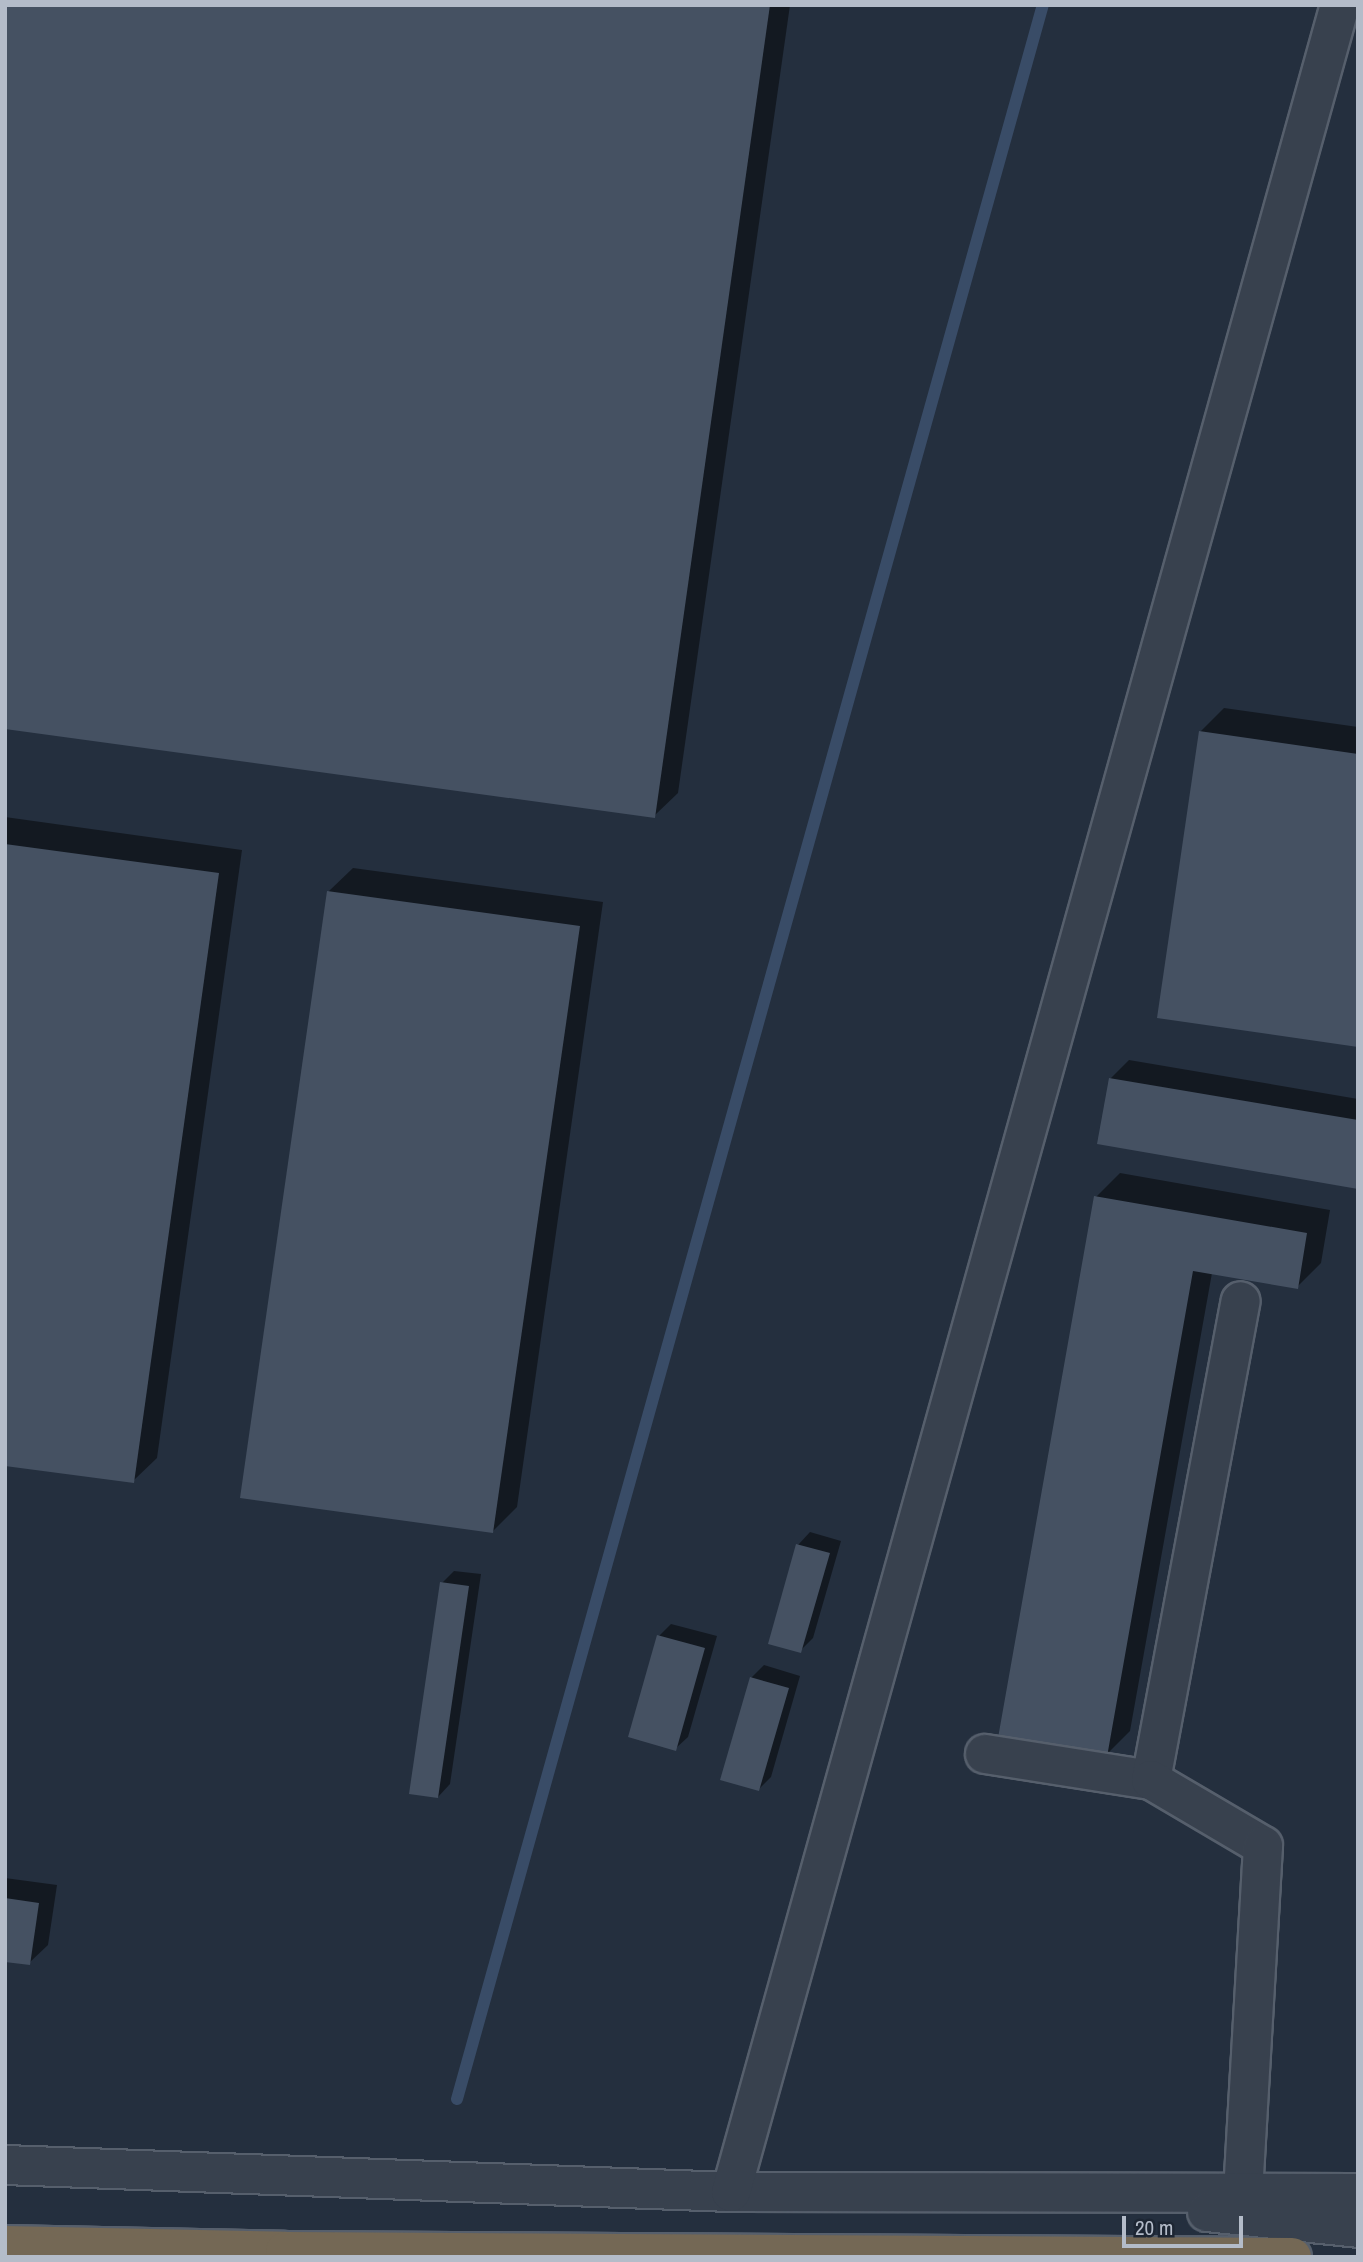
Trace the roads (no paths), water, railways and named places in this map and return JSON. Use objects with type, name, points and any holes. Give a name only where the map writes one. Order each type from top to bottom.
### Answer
[{"type":"highway","points":[[5,2245],[285,2251],[1292,2257]]},
{"type":"street","points":[[731,2192],[1340,5]]},
{"type":"street","points":[[1151,1780],[1241,1301]]},
{"type":"street","points":[[985,1754],[1151,1780],[1263,1846],[1244,2190]]},
{"type":"street","points":[[5,2165],[731,2192],[1244,2190],[1358,2193]]},
{"type":"street","points":[[1017,2191],[1358,2228]]},
{"type":"waterway","points":[[457,2099],[1043,5]]}]
